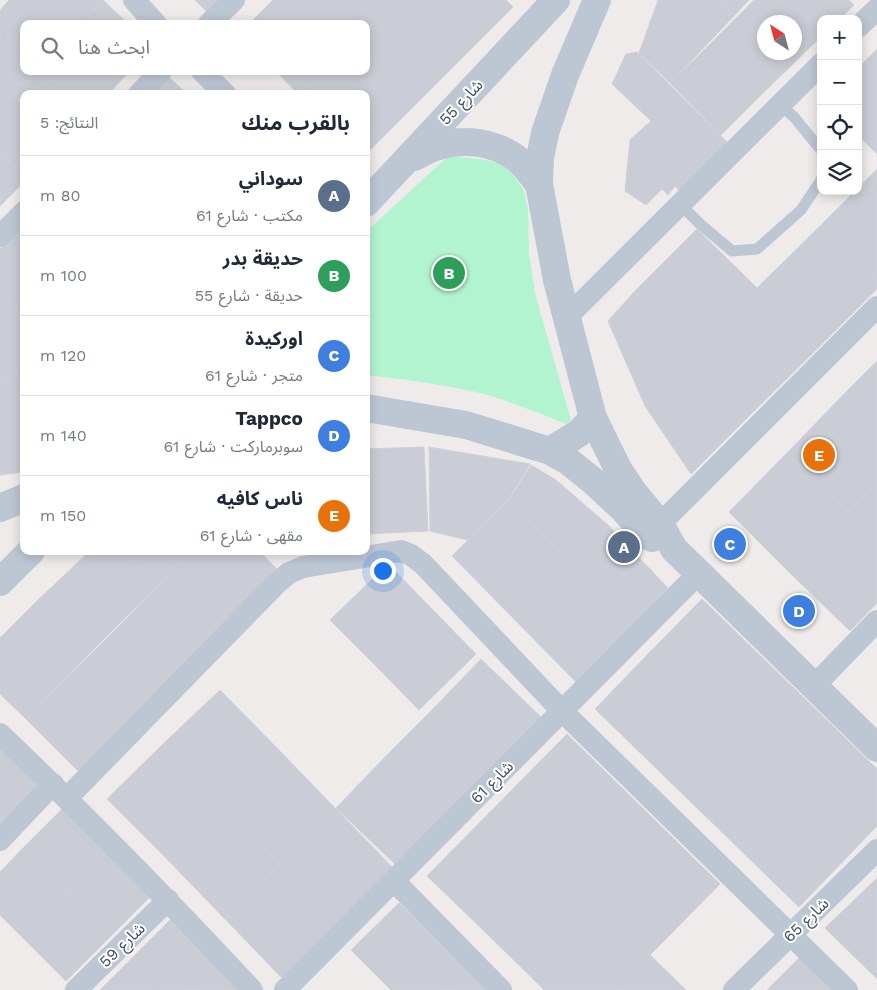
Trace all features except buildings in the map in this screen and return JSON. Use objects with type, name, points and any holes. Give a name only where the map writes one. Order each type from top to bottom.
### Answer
[{"type":"street","points":[[134,0],[152,20]]},
{"type":"street","points":[[213,20],[234,0]]},
{"type":"street","name":"شارع 55","points":[[370,198],[388,174],[556,0]]},
{"type":"street","points":[[596,0],[565,75],[545,133],[540,158],[539,184],[557,280],[592,418],[618,469],[634,493],[654,530]]},
{"type":"street","points":[[862,23],[877,9]]},
{"type":"street","points":[[566,318],[817,68]]},
{"type":"street","points":[[143,90],[157,75]]},
{"type":"street","points":[[206,75],[221,90]]},
{"type":"street","points":[[388,174],[438,146],[464,141],[476,142],[496,148],[517,159],[539,184]]},
{"type":"street","points":[[0,236],[20,216]]},
{"type":"street","points":[[654,530],[877,306]]},
{"type":"street","points":[[370,409],[466,425],[550,451],[568,462],[593,481],[621,507],[654,530],[877,748]]},
{"type":"street","points":[[550,451],[579,433],[592,418]]},
{"type":"street","points":[[0,508],[20,500]]},
{"type":"street","points":[[2,565],[20,542]]},
{"type":"street","points":[[0,840],[60,791],[289,573],[303,567],[401,551],[411,555],[423,564],[562,711],[847,990]]},
{"type":"street","points":[[2,565],[23,555]]},
{"type":"street","name":"شارع 61","points":[[285,990],[698,574]]},
{"type":"street","points":[[814,686],[877,621]]},
{"type":"street","points":[[0,734],[60,791],[168,900],[252,990]]},
{"type":"street","name":"شارع 65","points":[[734,990],[877,850]]},
{"type":"street","points":[[394,881],[500,990]]},
{"type":"street","name":"شارع 59","points":[[76,990],[168,900]]},
{"type":"lane","points":[[780,105],[794,117],[817,145]]},
{"type":"lane","points":[[680,204],[732,251],[757,250],[801,210],[817,186]]},
{"type":"green space","points":[[448,156],[487,160],[507,166],[523,189],[528,209],[529,253],[535,293],[571,420],[566,424],[510,402],[476,392],[370,376],[370,228]]},
{"type":"place","name":"حديقة بدر","points":[[449,273]]},
{"type":"place","name":"ناس كافيه","points":[[819,455]]},
{"type":"place","name":"اوركيدة","points":[[730,544]]},
{"type":"place","name":"سوداني","points":[[624,547]]},
{"type":"place","name":"Tappco","points":[[799,611]]}]
